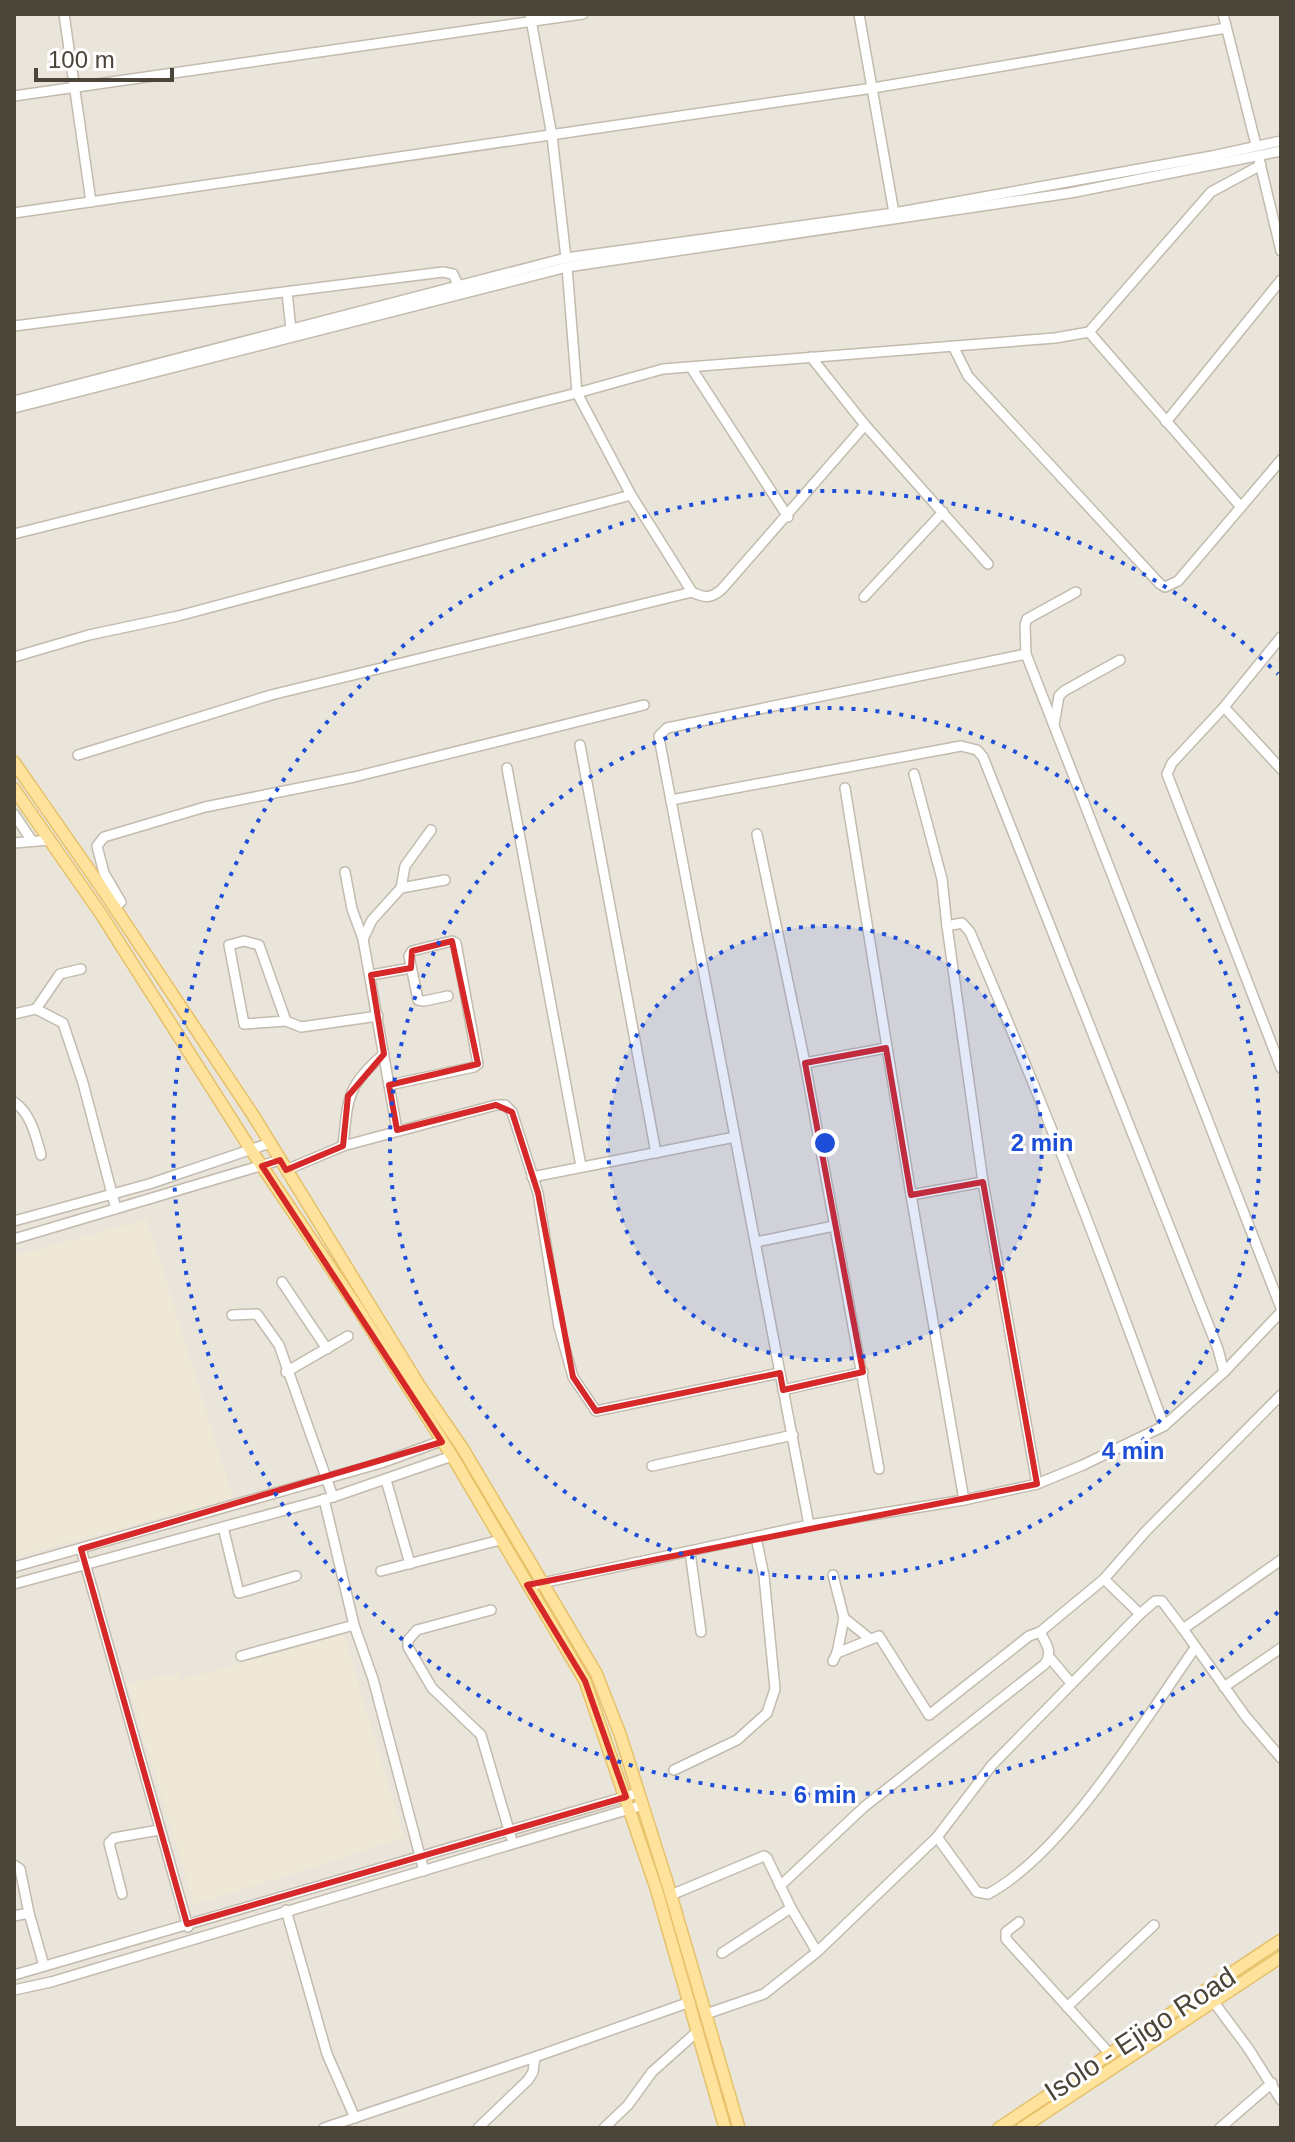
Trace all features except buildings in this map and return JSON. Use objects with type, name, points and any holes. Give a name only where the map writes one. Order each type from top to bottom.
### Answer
[{"type":"main road","points":[[14,762],[270,1143],[419,1385],[463,1449],[596,1673],[620,1734],[638,1793],[636,1807],[725,2128]]},
{"type":"main road","points":[[14,789],[108,926],[452,1456],[585,1681],[626,1797],[636,1807],[671,1895],[739,2128]]},
{"type":"main road","name":"Isolo - Ejigo Road","points":[[999,2128],[1281,1940]]},
{"type":"main road","points":[[1022,2128],[1281,1957]]},
{"type":"street","points":[[64,14],[91,202]]},
{"type":"street","points":[[14,96],[531,18],[583,14]]},
{"type":"street","points":[[859,14],[894,213]]},
{"type":"street","points":[[1223,14],[1281,251]]},
{"type":"street","points":[[531,18],[552,136],[567,263],[577,393],[631,495],[692,592],[703,597],[717,594],[788,517],[865,425]]},
{"type":"street","points":[[14,213],[873,88],[1226,28]]},
{"type":"street","points":[[14,534],[577,393],[652,371],[1089,332],[1211,192],[1281,141]]},
{"type":"street","points":[[14,408],[567,263],[1022,195],[1281,151]]},
{"type":"street","points":[[14,401],[458,285],[567,263],[1022,195]]},
{"type":"street","points":[[14,326],[448,272],[453,274],[458,285]]},
{"type":"street","points":[[1166,422],[1281,280]]},
{"type":"street","points":[[287,293],[291,329]]},
{"type":"street","points":[[1089,332],[1241,507]]},
{"type":"street","points":[[953,346],[968,376],[1165,587],[1178,581],[1281,460]]},
{"type":"street","points":[[811,357],[865,425],[988,564]]},
{"type":"street","points":[[692,369],[788,517]]},
{"type":"street","points":[[14,657],[631,495]]},
{"type":"street","points":[[864,597],[943,512]]},
{"type":"street","points":[[78,755],[271,695],[692,592]]},
{"type":"street","points":[[528,1586],[809,1525],[964,1500],[1037,1484],[1164,1426],[1224,1372],[1281,1310],[1026,654],[1027,619],[1076,592]]},
{"type":"street","points":[[1281,637],[1224,707],[1172,763],[1167,774],[1281,1068]]},
{"type":"street","points":[[809,1525],[659,736],[667,728],[1026,654]]},
{"type":"street","points":[[1053,728],[1059,696],[1120,660]]},
{"type":"street","points":[[114,907],[121,902],[98,858],[97,846],[104,837],[205,807],[354,777],[644,705]]},
{"type":"street","points":[[1224,707],[1281,769]]},
{"type":"street","points":[[580,745],[656,1153]]},
{"type":"street","points":[[671,800],[961,746],[977,750],[989,771],[1218,1349],[1224,1372]]},
{"type":"street","points":[[507,768],[581,1166]]},
{"type":"street","points":[[914,774],[942,879],[983,1182],[1037,1484]]},
{"type":"street","points":[[845,788],[886,1048],[964,1500]]},
{"type":"street","points":[[14,814],[32,841]]},
{"type":"street","points":[[363,939],[372,920],[401,888],[405,866],[431,830]]},
{"type":"street","points":[[757,834],[805,1063],[879,1469]]},
{"type":"street","points":[[14,843],[50,840]]},
{"type":"street","points":[[345,872],[371,975],[397,1130]]},
{"type":"street","points":[[401,888],[445,880]]},
{"type":"street","points":[[947,926],[962,923],[970,932],[1037,1088],[1103,1255],[1164,1426]]},
{"type":"street","points":[[286,1021],[259,945],[244,941],[229,945],[242,1022],[247,1025],[286,1021],[301,1027],[378,1016]]},
{"type":"street","points":[[389,1085],[478,1064],[456,943],[452,941],[417,948],[409,956],[418,1000],[448,996]]},
{"type":"street","points":[[371,975],[411,968]]},
{"type":"street","points":[[36,1009],[60,974],[81,969]]},
{"type":"street","points":[[14,1014],[36,1009],[57,1018],[67,1030],[116,1209]]},
{"type":"street","points":[[805,1063],[886,1048]]},
{"type":"street","points":[[343,1146],[348,1096],[362,1073],[384,1054]]},
{"type":"street","points":[[14,1102],[21,1107],[33,1128],[41,1155]]},
{"type":"street","points":[[14,1239],[262,1166],[283,1165],[397,1130],[505,1105],[512,1112],[538,1193],[559,1327],[569,1365],[573,1377],[596,1411],[780,1373]]},
{"type":"street","points":[[532,1177],[735,1137]]},
{"type":"street","points":[[14,1221],[112,1194],[270,1143]]},
{"type":"street","points":[[911,1195],[983,1182]]},
{"type":"street","points":[[756,1242],[834,1226]]},
{"type":"street","points":[[282,1282],[327,1349]]},
{"type":"street","points":[[232,1315],[257,1314],[279,1345],[326,1478],[354,1625],[373,1679],[424,1871]]},
{"type":"street","points":[[286,1372],[348,1336]]},
{"type":"street","points":[[783,1390],[863,1372]]},
{"type":"street","points":[[833,1575],[844,1618],[835,1657],[879,1636],[929,1715],[1029,1636],[1040,1632],[1104,1579],[1146,1531],[1281,1395]]},
{"type":"street","points":[[652,1466],[793,1435]]},
{"type":"street","points":[[14,1567],[403,1456],[441,1441]]},
{"type":"street","points":[[14,1584],[328,1498],[452,1456]]},
{"type":"street","points":[[386,1480],[410,1564]]},
{"type":"street","points":[[223,1527],[239,1593],[296,1576]]},
{"type":"street","points":[[674,1770],[737,1740],[767,1713],[775,1689],[764,1576],[756,1537]]},
{"type":"street","points":[[381,1571],[500,1540]]},
{"type":"street","points":[[81,1549],[192,1938]]},
{"type":"street","points":[[690,1552],[701,1632]]},
{"type":"street","points":[[1183,1629],[1281,1560]]},
{"type":"street","points":[[1104,1579],[1140,1614]]},
{"type":"street","points":[[706,2014],[764,1994],[817,1952],[937,1837],[992,1765],[1140,1614],[1159,1599],[1224,1687],[1277,1747],[1281,1758]]},
{"type":"street","points":[[491,1610],[417,1630],[408,1640],[408,1647],[432,1688],[481,1735],[514,1844]]},
{"type":"street","points":[[844,1618],[870,1639]]},
{"type":"street","points":[[241,1656],[354,1625]]},
{"type":"street","points":[[1040,1632],[1050,1658],[1071,1683]]},
{"type":"street","points":[[937,1837],[977,1892],[988,1894],[1001,1887],[1045,1848],[1083,1805],[1195,1648]]},
{"type":"street","points":[[1224,1687],[1281,1648]]},
{"type":"street","points":[[780,1886],[864,1807],[1050,1658]]},
{"type":"street","points":[[14,1975],[638,1793]]},
{"type":"street","points":[[14,1990],[51,1982],[636,1807]]},
{"type":"street","points":[[122,1894],[109,1843],[114,1838],[159,1830]]},
{"type":"street","points":[[671,1895],[764,1856],[817,1952]]},
{"type":"street","points":[[14,1865],[20,1869],[44,1966]]},
{"type":"street","points":[[722,1953],[791,1908]]},
{"type":"street","points":[[286,1910],[327,2054],[355,2118]]},
{"type":"street","points":[[14,1916],[29,1913]]},
{"type":"street","points":[[1019,1922],[1004,1935],[1110,2054]]},
{"type":"street","points":[[1067,2007],[1154,1925]]},
{"type":"street","points":[[1213,2001],[1281,2100]]},
{"type":"street","points":[[324,2128],[690,2002]]},
{"type":"street","points":[[604,2128],[628,2105],[652,2072],[698,2031]]},
{"type":"street","points":[[478,2128],[528,2080],[533,2072],[535,2057]]},
{"type":"street","points":[[1220,2128],[1272,2083]]},
{"type":"highlighted area","points":[[452,941],[478,1064],[389,1085],[397,1130],[496,1105],[512,1112],[538,1193],[573,1377],[596,1411],[780,1373],[783,1390],[863,1372],[805,1063],[886,1048],[911,1195],[983,1182],[1037,1484],[527,1585],[585,1681],[626,1797],[187,1924],[81,1549],[442,1442],[262,1166],[280,1160],[286,1170],[343,1146],[348,1096],[384,1054],[371,975],[411,968],[412,951]]},
{"type":"shaded area","points":[[14,14],[1281,14],[1281,2128],[14,2128]]},
{"type":"shaded area","points":[[147,1219],[233,1498],[14,1557],[14,1256]]},
{"type":"shaded area","points":[[344,1635],[404,1838],[194,1905],[128,1684],[178,1673],[180,1680]]}]
